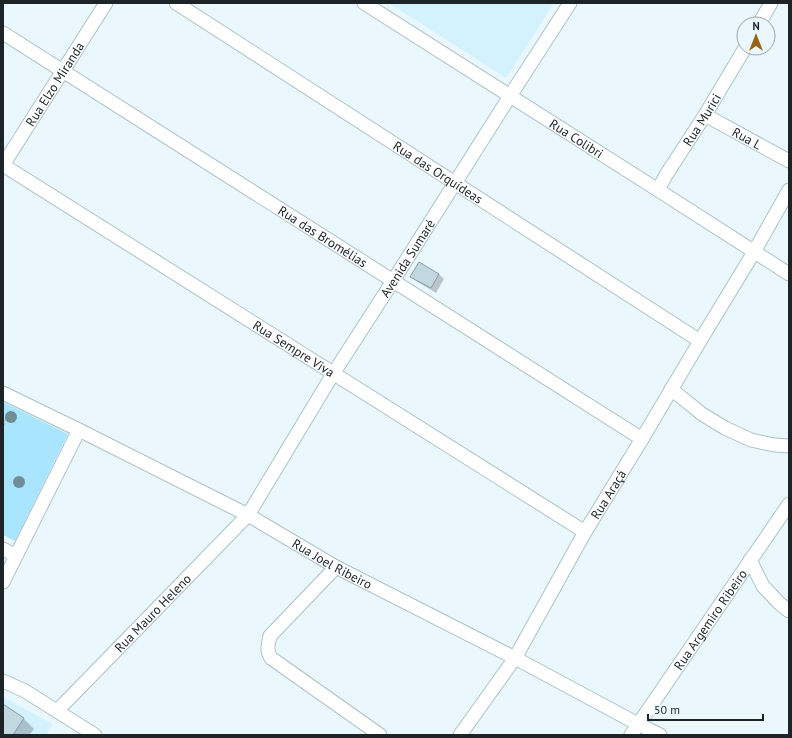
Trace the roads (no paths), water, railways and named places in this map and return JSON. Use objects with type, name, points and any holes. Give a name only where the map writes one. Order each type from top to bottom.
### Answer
[{"type":"street","name":"Rua Elzo Miranda","points":[[3,165],[106,3]]},
{"type":"street","name":"Rua das Orquídeas","points":[[176,3],[700,341]]},
{"type":"street","name":"Rua Colibri","points":[[364,3],[789,274]]},
{"type":"street","name":"Avenida Sumaré","points":[[248,515],[333,374],[570,3]]},
{"type":"street","points":[[764,16],[771,3]]},
{"type":"street","name":"Rua das Bromélias","points":[[3,33],[642,439]]},
{"type":"street","name":"Rua Murici","points":[[658,190],[740,56]]},
{"type":"street","name":"Rua L","points":[[705,115],[789,161]]},
{"type":"street","name":"Rua Sempre Viva","points":[[3,165],[585,532]]},
{"type":"street","name":"Rua Araçá","points":[[460,735],[515,658],[585,532],[754,252],[789,190]]},
{"type":"street","points":[[671,390],[702,414],[724,428],[752,440],[774,445],[789,446]]},
{"type":"street","name":"Rua Joel Ribeiro","points":[[3,393],[248,515],[336,567],[515,658],[635,730],[660,735]]},
{"type":"street","points":[[3,582],[78,430]]},
{"type":"street","name":"Rua Argemiro Ribeiro","points":[[635,730],[789,504]]},
{"type":"street","name":"Rua Mauro Heleno","points":[[57,710],[248,515]]},
{"type":"street","points":[[3,550],[16,556]]},
{"type":"street","points":[[750,560],[763,586],[789,611]]},
{"type":"street","points":[[336,567],[270,636],[267,647],[268,652],[271,658],[380,735]]},
{"type":"street","points":[[3,681],[25,691],[95,735]]}]
